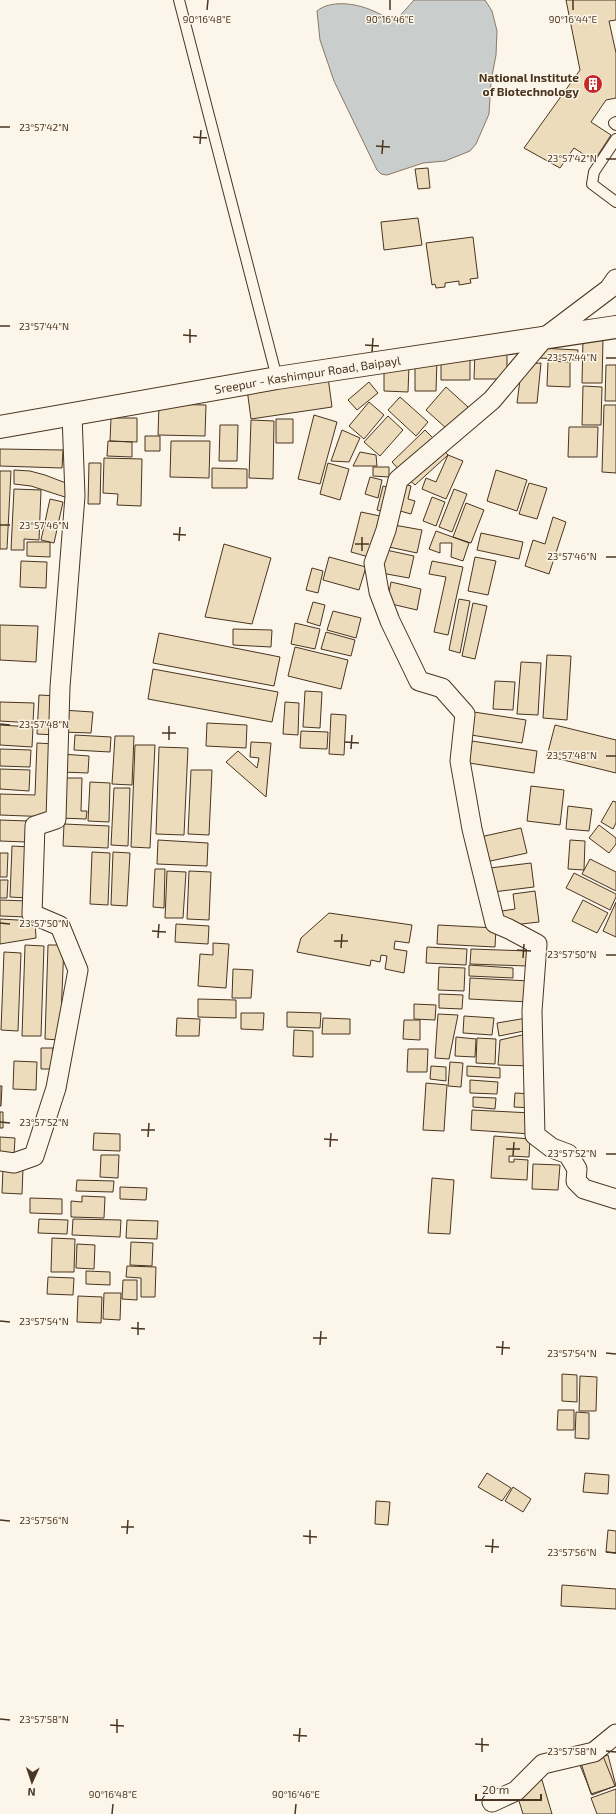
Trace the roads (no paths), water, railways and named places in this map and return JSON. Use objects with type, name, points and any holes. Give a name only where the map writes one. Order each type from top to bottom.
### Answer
[{"type":"street","points":[[616,279],[609,288],[544,338],[492,400],[398,480],[386,530],[374,562],[379,592],[390,621],[419,681],[442,688],[466,714],[460,761],[472,828],[495,923],[537,944],[532,1011],[535,1135],[552,1148],[568,1154],[577,1169],[576,1181],[584,1189],[616,1199]]},
{"type":"street","name":"Sreepur - Kashimpur Road, Baipayl","points":[[0,427],[277,378],[616,327]]},
{"type":"street","points":[[0,1161],[14,1163],[34,1156],[56,1088],[78,970],[60,926],[32,914],[35,826],[56,819],[60,686],[75,496],[72,415]]},
{"type":"street","points":[[492,1802],[516,1791],[543,1764],[594,1752],[616,1734]]},
{"type":"lane","points":[[179,0],[277,378]]},
{"type":"lane","points":[[616,122],[614,123],[616,125]]},
{"type":"lane","points":[[616,139],[594,172],[592,184],[616,202]]},
{"type":"place","name":"National Institute of Biotechnology","points":[[593,84]]}]
